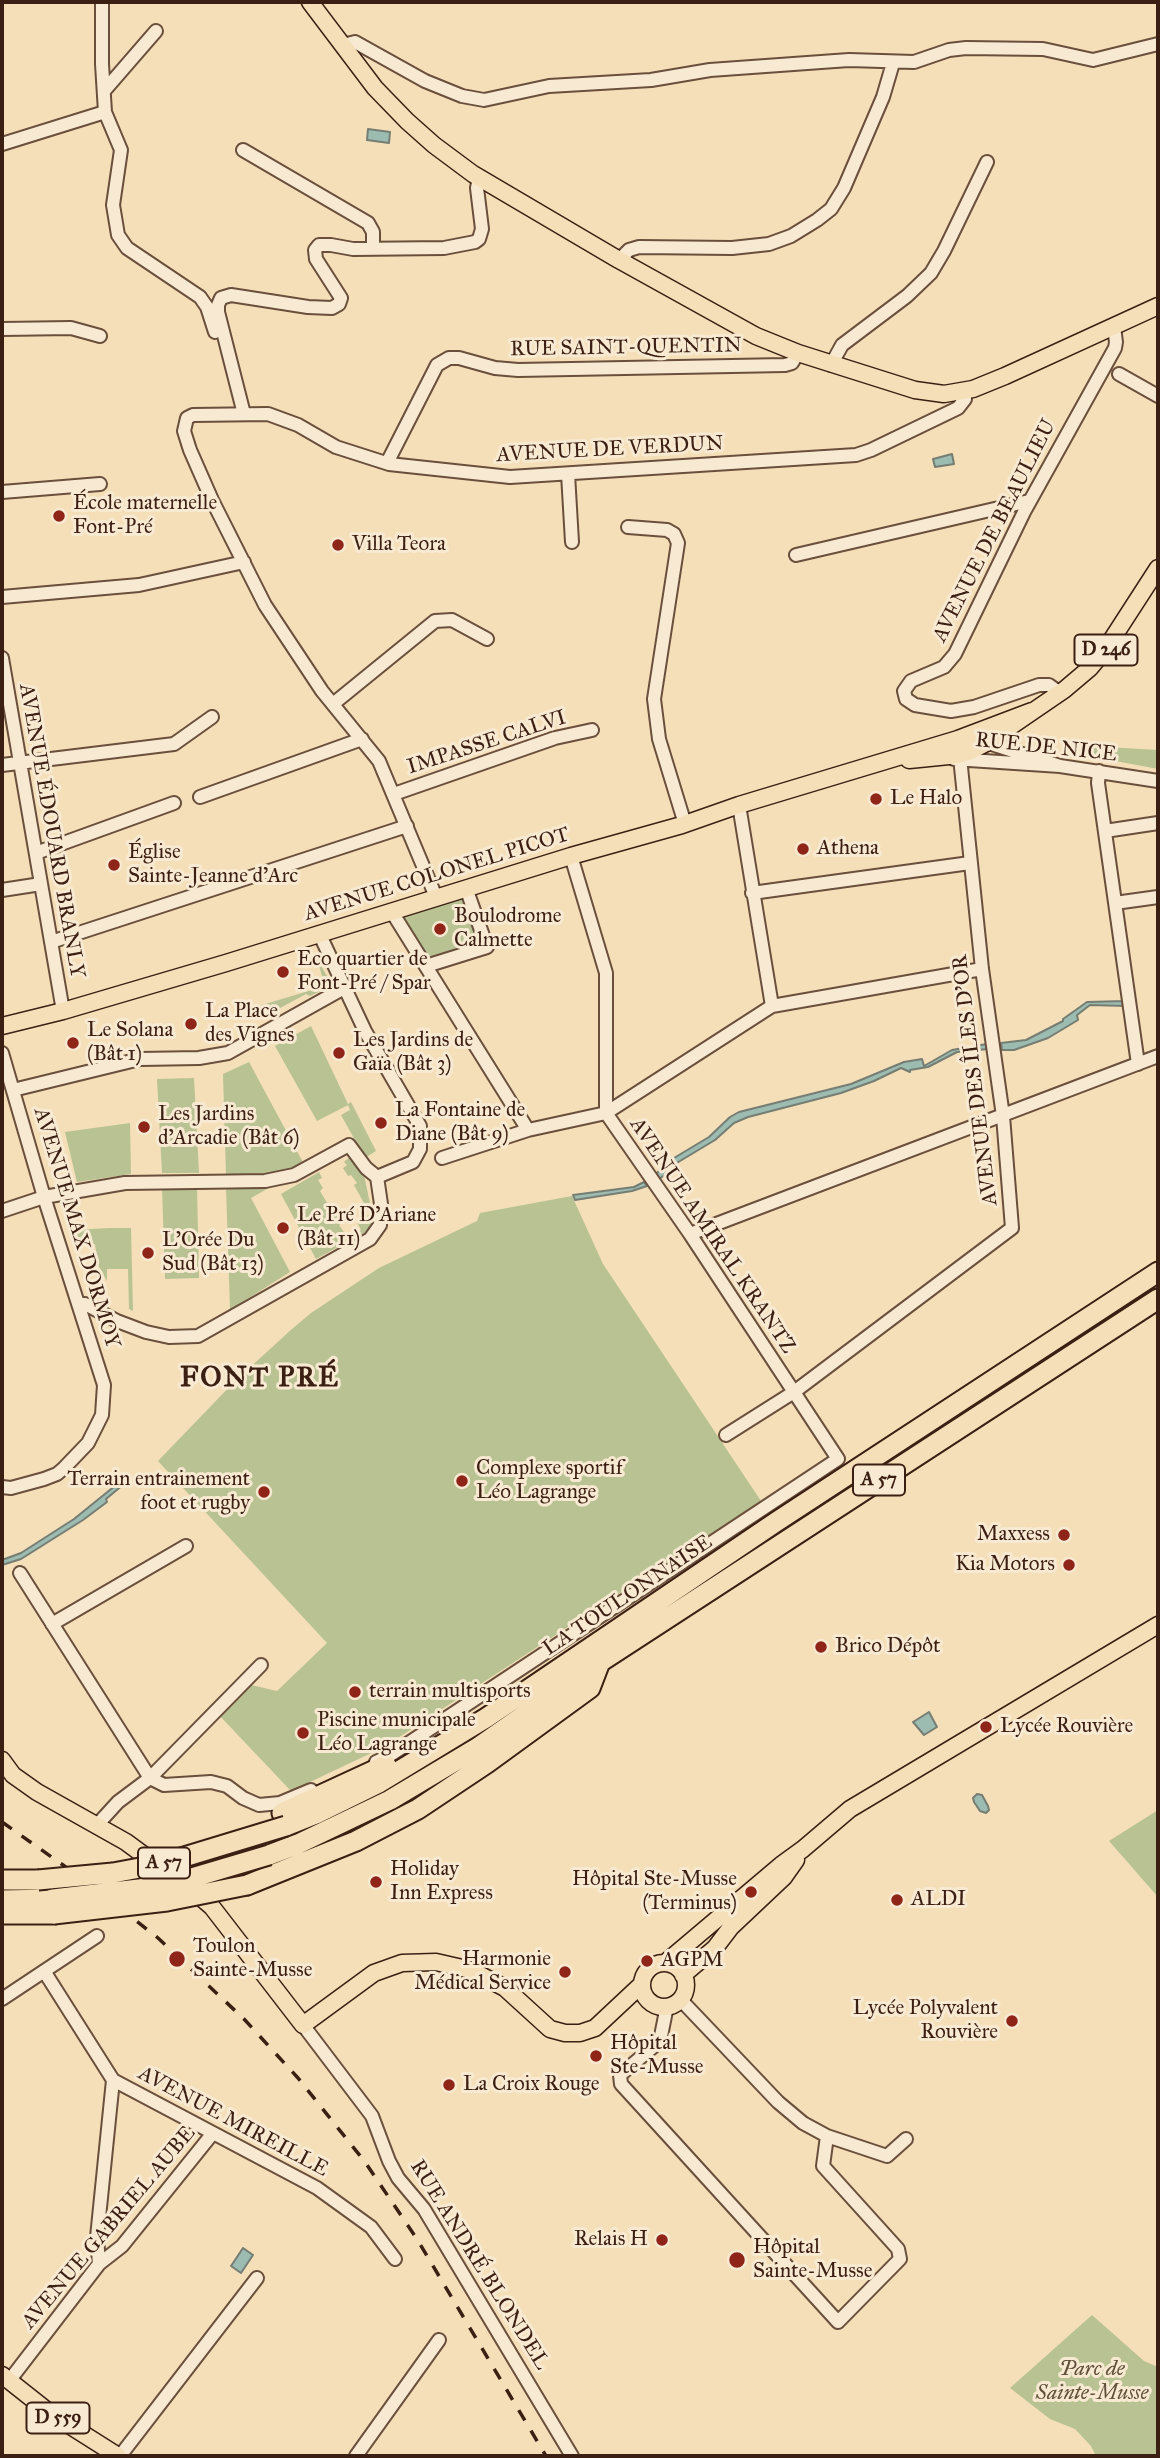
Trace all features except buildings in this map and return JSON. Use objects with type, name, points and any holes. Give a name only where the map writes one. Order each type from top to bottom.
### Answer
[{"type":"highway","name":"LA TOULONNAISE","points":[[2,1880],[113,1874],[161,1864],[366,1789],[486,1718],[650,1610],[776,1522],[1158,1272]]},
{"type":"highway","name":"LA TOULONNAISE","points":[[2,1900],[53,1907],[188,1880],[298,1844],[390,1800],[477,1748],[600,1662],[1158,1299]]},
{"type":"highway","points":[[2,1914],[53,1907],[167,1901],[224,1891],[247,1885],[313,1859],[418,1809],[487,1763],[590,1688],[600,1662]]},
{"type":"main road","points":[[310,2],[375,88],[435,145],[479,177],[619,260],[757,336],[798,354],[915,390],[944,394],[965,390],[1005,376],[1158,306]]},
{"type":"main road","name":"AVENUE COLONEL PICOT","points":[[2,1026],[63,1011],[884,762],[959,751],[1060,693],[1090,668],[1105,650],[1158,568]]},
{"type":"main road","name":"AVENUE COLONEL PICOT","points":[[884,762],[929,758],[988,742],[1031,711]]},
{"type":"main road","points":[[666,1963],[780,1865],[860,1802],[1158,1625]]},
{"type":"main road","name":"RUE ANDRÉ BLONDEL","points":[[2,1760],[13,1775],[37,1792],[126,1842],[199,1895],[232,1932],[303,2025]]},
{"type":"main road","points":[[683,1975],[715,1948],[731,1927],[783,1877],[803,1849]]},
{"type":"main road","points":[[303,2025],[374,1973],[411,1963],[452,1965],[487,1977],[505,1988],[550,2029],[565,2033],[580,2033],[595,2028],[642,1984],[652,1966],[666,1963],[673,1965],[683,1975],[685,1990],[674,2003],[657,2006],[648,2000],[642,1984]]},
{"type":"main road","points":[[622,2005],[648,2000]]},
{"type":"main road","name":"D 559","points":[[5,2378],[50,2413],[119,2456]]},
{"type":"street","points":[[102,2],[105,112],[121,150],[113,205],[120,241],[203,299],[223,357],[234,371]]},
{"type":"street","points":[[104,91],[156,31]]},
{"type":"street","points":[[343,45],[349,42],[359,44],[425,81],[475,99],[494,100],[558,84],[651,80],[721,69],[849,60],[914,62],[950,50],[972,47],[1043,49],[1096,60],[1158,44]]},
{"type":"street","points":[[619,260],[629,250],[639,247],[732,248],[769,244],[791,236],[817,220],[831,209],[844,188],[882,102],[893,63]]},
{"type":"street","points":[[2,144],[105,112]]},
{"type":"street","points":[[243,150],[368,223],[373,232],[373,249]]},
{"type":"street","points":[[831,365],[842,345],[907,296],[931,272],[987,162]]},
{"type":"street","points":[[244,414],[217,308],[224,296],[316,308],[336,307],[341,298],[316,259],[317,248],[326,244],[353,249],[373,249],[444,248],[469,244],[479,239],[482,229],[477,188],[479,177]]},
{"type":"street","name":"AVENUE DE BEAULIEU","points":[[1060,693],[1049,685],[1039,685],[957,711],[923,707],[909,702],[904,695],[905,687],[911,681],[939,670],[955,654],[1029,501],[1115,348],[1114,327]]},
{"type":"street","points":[[2,329],[71,328],[100,337]]},
{"type":"street","name":"RUE SAINT-QUENTIN","points":[[387,463],[437,365],[449,358],[459,358],[495,369],[518,370],[788,365],[798,354]]},
{"type":"street","points":[[1119,374],[1158,396]]},
{"type":"street","name":"AVENUE DE VERDUN","points":[[244,562],[212,500],[184,435],[186,420],[193,415],[275,415],[329,444],[387,463],[496,476],[568,474],[856,455],[872,450],[958,408],[965,399],[965,390]]},
{"type":"street","points":[[568,474],[572,542]]},
{"type":"street","points":[[2,492],[100,484]]},
{"type":"street","points":[[796,555],[1029,501]]},
{"type":"street","points":[[628,527],[667,530],[674,534],[678,543],[678,558],[654,699],[659,740],[685,824]]},
{"type":"street","points":[[2,597],[152,583],[244,562],[275,621],[333,704],[379,761],[436,897]]},
{"type":"street","points":[[333,704],[435,621],[452,620],[487,639]]},
{"type":"street","name":"AVENUE ÉDOUARD BRANLY","points":[[2,658],[63,1011]]},
{"type":"street","points":[[2,765],[174,744],[212,717]]},
{"type":"street","name":"RUE DE NICE","points":[[1012,726],[1013,744],[1020,752]]},
{"type":"street","name":"IMPASSE CALVI","points":[[394,794],[555,738],[592,730]]},
{"type":"street","points":[[200,797],[362,739]]},
{"type":"street","name":"RUE DE NICE","points":[[988,742],[1020,752]]},
{"type":"street","name":"RUE DE NICE","points":[[959,751],[1158,781]]},
{"type":"street","name":"AVENUE DES ÎLES D'OR","points":[[794,1392],[1012,1228],[1003,1116],[982,969],[959,751]]},
{"type":"street","points":[[1020,752],[1060,766]]},
{"type":"street","points":[[1100,772],[1098,783],[1138,1064]]},
{"type":"street","points":[[36,853],[174,803]]},
{"type":"street","points":[[739,805],[772,1006]]},
{"type":"street","points":[[1105,831],[1158,823]]},
{"type":"street","points":[[51,942],[407,826]]},
{"type":"street","name":"AVENUE AMIRAL KRANTZ","points":[[150,1778],[164,1785],[211,1782],[227,1786],[243,1798],[259,1805],[281,1803],[389,1756],[838,1460],[690,1234],[606,1114],[606,974],[571,856]]},
{"type":"street","points":[[752,893],[970,863]]},
{"type":"street","points":[[2,890],[41,884]]},
{"type":"street","points":[[426,966],[487,947],[466,888]]},
{"type":"street","points":[[1115,903],[1158,897]]},
{"type":"street","points":[[392,912],[528,1130]]},
{"type":"street","points":[[319,933],[365,1031],[420,1126],[420,1149],[414,1162],[377,1177]]},
{"type":"street","points":[[442,1158],[528,1130],[606,1114],[772,1006],[982,969]]},
{"type":"street","points":[[13,1090],[140,1059],[199,1058],[228,1053],[344,988]]},
{"type":"street","name":"AVENUE MAX DORMOY","points":[[2,1053],[104,1385],[102,1415],[88,1443],[57,1474],[11,1488],[2,1487]]},
{"type":"street","points":[[690,1234],[1158,1056]]},
{"type":"street","points":[[2,1211],[44,1196],[125,1183],[265,1181],[294,1175],[349,1145],[366,1168],[377,1177],[382,1204],[380,1225],[370,1238],[198,1336],[169,1337],[146,1332],[117,1321],[85,1304],[78,1304]]},
{"type":"street","points":[[726,1435],[794,1392]]},
{"type":"street","points":[[52,1624],[187,1546]]},
{"type":"street","points":[[20,1573],[150,1778]]},
{"type":"street","points":[[97,1825],[118,1802],[150,1778],[261,1665]]},
{"type":"street","points":[[2,1998],[97,1936]]},
{"type":"street","name":"AVENUE MIREILLE","points":[[44,1971],[113,2080],[317,2188],[371,2227],[395,2259]]},
{"type":"street","points":[[827,2136],[823,2166],[898,2249],[900,2259],[838,2322],[621,2084],[620,2075],[660,2041],[674,2003],[803,2123],[827,2136],[887,2156],[906,2139]]},
{"type":"street","name":"RUE ANDRÉ BLONDEL","points":[[303,2025],[372,2116],[398,2178],[424,2209],[572,2456]]},
{"type":"street","points":[[99,2264],[97,2237],[113,2080]]},
{"type":"street","name":"AVENUE GABRIEL AUBE","points":[[5,2378],[99,2264],[122,2246],[213,2133]]},
{"type":"street","points":[[119,2456],[257,2278]]},
{"type":"street","points":[[356,2456],[439,2340]]},
{"type":"green space","points":[[1089,746],[1158,750],[1158,769],[1089,756]]},
{"type":"green space","points":[[465,894],[484,946],[427,963],[399,914]]},
{"type":"green space","points":[[317,959],[334,988],[329,993],[325,989],[310,996],[306,994],[258,1020],[252,1008],[325,986]]},
{"type":"green space","points":[[311,1026],[348,1104],[351,1102],[376,1151],[365,1158],[341,1115],[350,1110],[348,1105],[317,1121],[275,1046]]},
{"type":"green space","points":[[249,1062],[305,1166],[295,1171],[266,1176],[226,1175],[223,1074]]},
{"type":"green space","points":[[194,1078],[199,1173],[162,1173],[157,1079]]},
{"type":"green space","points":[[130,1123],[131,1174],[77,1182],[65,1132]]},
{"type":"green space","points":[[352,1155],[364,1175],[375,1227],[316,1259],[281,1194],[319,1172],[322,1178],[318,1180],[323,1188],[320,1191],[329,1206],[332,1204],[342,1223],[339,1225],[348,1238],[361,1230],[357,1222],[370,1214],[354,1185],[357,1183],[343,1168],[347,1165],[344,1162]]},
{"type":"green space","points":[[276,1184],[251,1198],[290,1272],[230,1310],[226,1186]]},
{"type":"green space","points":[[162,1187],[197,1187],[199,1278],[165,1279]]},
{"type":"green space","name":"Complexe sportif Léo Lagrange","points":[[572,1196],[603,1264],[761,1501],[384,1747],[291,1791],[217,1713],[247,1684],[277,1691],[327,1643],[158,1461],[235,1381],[292,1329],[311,1313],[379,1268],[477,1221],[480,1213]]},
{"type":"green space","points":[[131,1228],[133,1311],[129,1309],[128,1269],[107,1269],[107,1281],[98,1265],[95,1244],[83,1244],[74,1230]]},
{"type":"green space","points":[[1158,1810],[1158,1897],[1109,1841]]},
{"type":"green space","name":"Parc de Sainte-Musse","points":[[1092,2315],[1144,2361],[1158,2367],[1158,2456],[1096,2456],[1091,2446],[1075,2429],[1050,2419],[1010,2388]]},
{"type":"water","points":[[368,129],[390,132],[389,143],[367,140]]},
{"type":"water","points":[[952,454],[954,464],[935,467],[933,459]]},
{"type":"water","points":[[1125,1001],[1126,1006],[1090,1005],[1077,1015],[1078,1020],[1048,1038],[1014,1050],[1002,1050],[1001,1043],[1026,1040],[1063,1021],[1087,1002]]},
{"type":"water","points":[[987,1044],[988,1049],[957,1052],[928,1067],[910,1072],[901,1068],[841,1093],[748,1117],[734,1123],[715,1140],[665,1170],[666,1174],[659,1179],[656,1174],[669,1161],[709,1137],[739,1112],[851,1084],[904,1062],[922,1059],[924,1066],[952,1050]]},
{"type":"water","points":[[644,1182],[647,1186],[632,1191],[575,1200],[573,1195],[634,1187]]},
{"type":"water","points":[[121,1481],[124,1484],[106,1499],[107,1502],[83,1520],[21,1559],[2,1565],[2,1560],[21,1553],[74,1519]]},
{"type":"water","points":[[929,1712],[937,1727],[924,1735],[913,1722]]},
{"type":"water","points":[[977,1794],[982,1795],[988,1806],[986,1813],[980,1811],[974,1802],[973,1798]]},
{"type":"water","points":[[243,2248],[253,2255],[241,2273],[231,2266]]},
{"type":"railway","points":[[2,1822],[87,1882],[158,1938],[244,2019],[298,2078],[365,2162],[417,2239],[546,2456]]},
{"type":"place","name":"École maternelle Font-Pré","points":[[59,516]]},
{"type":"place","name":"Villa Teora","points":[[338,545]]},
{"type":"place","name":"Le Halo","points":[[876,799]]},
{"type":"place","name":"Athena","points":[[803,849]]},
{"type":"place","name":"Église Sainte-Jeanne d'Arc","points":[[114,865]]},
{"type":"place","name":"Boulodrome Calmette","points":[[440,929]]},
{"type":"place","name":"Eco quartier de Font-Pré / Spar","points":[[283,972]]},
{"type":"place","name":"La Place des Vignes","points":[[191,1024]]},
{"type":"place","name":"Le Solana (Bât 1)","points":[[73,1043]]},
{"type":"place","name":"Les Jardins de Gaïa (Bât 3)","points":[[339,1053]]},
{"type":"place","name":"La Fontaine de Diane (Bât 9)","points":[[381,1123]]},
{"type":"place","name":"Les Jardins d'Arcadie (Bât 6)","points":[[144,1127]]},
{"type":"place","name":"Le Pré D'Ariane (Bât 11)","points":[[283,1228]]},
{"type":"place","name":"L'Orée Du Sud (Bât 13)","points":[[148,1253]]},
{"type":"place","name":"Complexe sportif Léo Lagrange","points":[[462,1481]]},
{"type":"place","name":"Terrain entrainement foot et rugby","points":[[264,1492]]},
{"type":"place","name":"Maxxess","points":[[1064,1535]]},
{"type":"place","name":"Kia Motors","points":[[1069,1565]]},
{"type":"place","name":"Brico Dépôt","points":[[821,1647]]},
{"type":"place","name":"terrain multisports","points":[[355,1692]]},
{"type":"place","name":"Lycée Rouvière","points":[[986,1727]]},
{"type":"place","name":"Piscine municipale Léo Lagrange","points":[[303,1733]]},
{"type":"place","name":"Holiday Inn Express","points":[[376,1882]]},
{"type":"place","name":"Hôpital Ste-Musse (Terminus)","points":[[751,1892]]},
{"type":"place","name":"ALDI","points":[[897,1900]]},
{"type":"place","name":"Toulon Sainte-Musse","points":[[177,1959]]},
{"type":"place","name":"AGPM","points":[[647,1961]]},
{"type":"place","name":"Harmonie Médical Service","points":[[565,1972]]},
{"type":"place","name":"Lycée Polyvalent Rouvière","points":[[1012,2021]]},
{"type":"place","name":"Hôpital Ste-Musse","points":[[596,2056]]},
{"type":"place","name":"La Croix Rouge","points":[[449,2085]]},
{"type":"place","name":"Relais H","points":[[662,2240]]},
{"type":"place","name":"Hôpital Sainte-Musse","points":[[737,2260]]},
{"type":"district","name":"FONT PRÉ","points":[[260,1379]]}]
